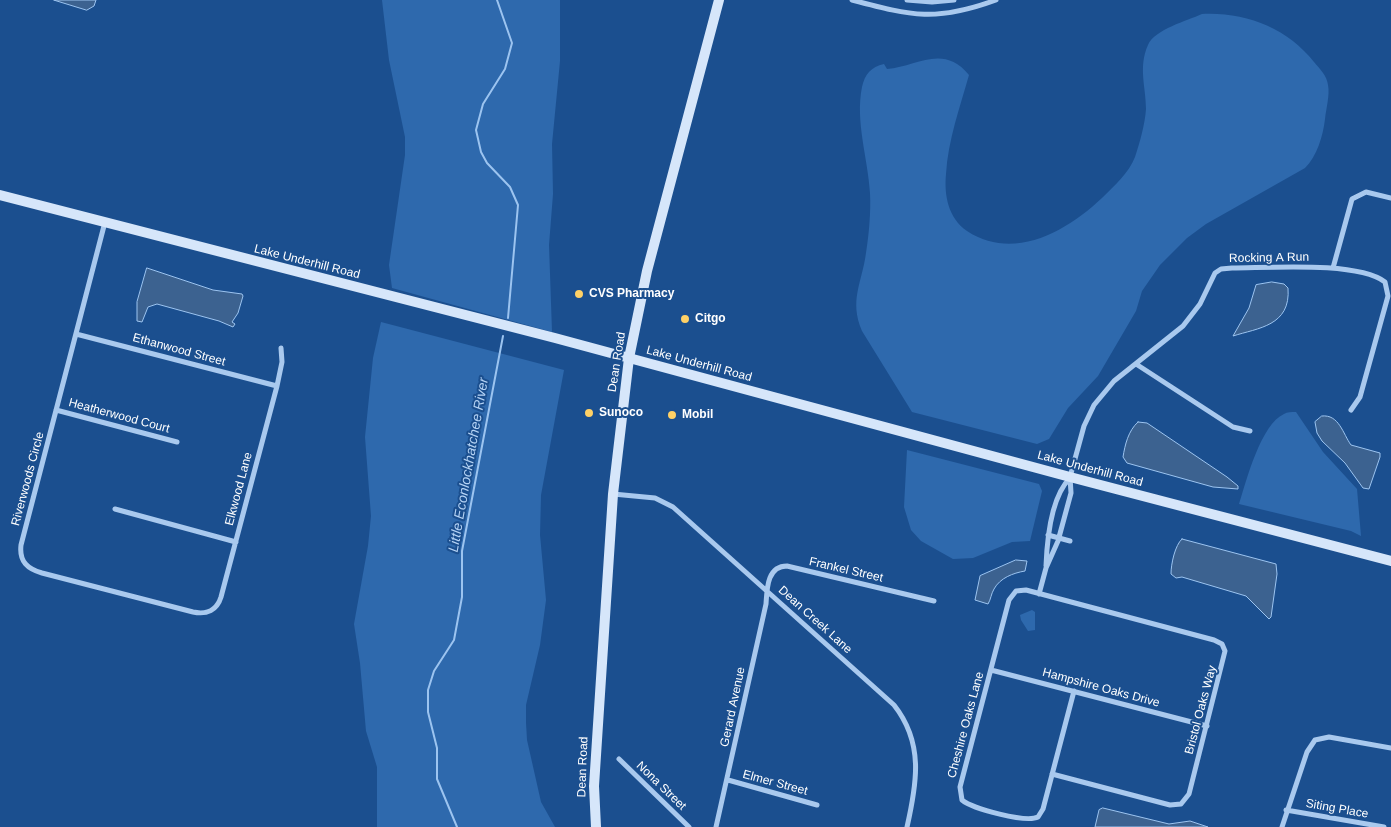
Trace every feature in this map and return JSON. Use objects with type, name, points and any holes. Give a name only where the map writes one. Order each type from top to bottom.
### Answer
[{"type":"street","name":"Dean Road","points":[[596,827],[594,786],[613,494],[629,358],[647,271],[719,0]]},
{"type":"street","points":[[852,0],[905,14],[919,15],[944,15],[966,11],[996,0]]},
{"type":"street","points":[[907,0],[932,2],[954,0]]},
{"type":"street","points":[[1333,268],[1352,199],[1366,192],[1391,198]]},
{"type":"street","name":"Lake Underhill Road","points":[[0,196],[629,358],[1391,561]]},
{"type":"street","name":"Riverwoods Circle","points":[[105,222],[21,545],[21,556],[26,565],[42,573],[196,613],[212,610],[221,597]]},
{"type":"street","name":"Rocking A Run","points":[[1039,594],[1046,568],[1059,538],[1071,493],[1070,477],[1084,426],[1092,408],[1109,386],[1187,321],[1202,299],[1212,278],[1221,269],[1333,268],[1380,279],[1386,283],[1388,290],[1360,397],[1351,410]]},
{"type":"street","name":"Ethanwood Street","points":[[76,334],[277,386]]},
{"type":"street","name":"Elkwood Lane","points":[[221,597],[277,386],[282,362],[280,348]]},
{"type":"street","points":[[1136,364],[1233,427],[1250,431]]},
{"type":"street","name":"Heatherwood Court","points":[[56,410],[177,442]]},
{"type":"street","name":"Rocking A Run","points":[[1046,568],[1048,536],[1060,489],[1070,477]]},
{"type":"street","name":"Dean Creek Lane","points":[[613,494],[650,497],[668,504],[884,696],[905,721],[914,746],[917,766],[914,795],[907,827]]},
{"type":"street","points":[[114,509],[236,542]]},
{"type":"street","points":[[1048,536],[1070,541]]},
{"type":"street","name":"Frankel Street","points":[[767,590],[770,575],[778,568],[787,566],[934,601]]},
{"type":"street","name":"Gerard Avenue","points":[[716,827],[728,780],[767,590]]},
{"type":"street","name":"Cheshire Oaks Lane","points":[[1039,594],[1021,590],[1011,596],[960,788],[961,797],[970,805],[1033,819],[1042,812],[1074,691]]},
{"type":"street","name":"Bristol Oaks Way","points":[[1039,594],[1220,643],[1225,655],[1188,796],[1180,805],[1170,805],[1052,774]]},
{"type":"street","name":"Hampshire Oaks Drive","points":[[990,670],[1207,726]]},
{"type":"street","points":[[1282,827],[1286,810],[1308,750],[1316,740],[1329,737],[1391,748]]},
{"type":"street","name":"Nona Street","points":[[619,759],[689,827]]},
{"type":"street","name":"Elmer Street","points":[[728,780],[817,805]]},
{"type":"street","name":"Siting Place","points":[[1286,810],[1363,825],[1384,827]]},
{"type":"shaded area","points":[[54,0],[96,0],[94,6],[87,10]]},
{"type":"shaded area","points":[[382,0],[560,0],[560,61],[552,144],[553,194],[549,245],[552,332],[392,288],[389,265],[405,155],[405,137],[389,60]]},
{"type":"shaded area","points":[[1202,14],[1234,16],[1264,24],[1291,40],[1303,50],[1323,73],[1328,85],[1328,102],[1321,139],[1309,163],[1305,168],[1206,224],[1187,238],[1160,265],[1142,291],[1136,311],[1098,376],[1068,408],[1049,439],[1037,444],[912,412],[862,331],[858,320],[856,301],[866,253],[870,215],[869,180],[860,113],[862,87],[867,75],[872,69],[884,64],[887,69],[929,59],[939,59],[949,60],[959,65],[969,75],[947,161],[946,190],[951,213],[955,220],[967,231],[985,240],[1003,244],[1021,243],[1056,231],[1073,221],[1102,198],[1125,174],[1135,157],[1145,121],[1143,61],[1148,45],[1157,34]]},
{"type":"shaded area","points":[[147,268],[213,290],[242,294],[238,313],[232,322],[235,324],[233,327],[219,321],[157,304],[148,307],[142,322],[137,321],[137,302]]},
{"type":"shaded area","points":[[1272,282],[1284,284],[1288,288],[1288,301],[1279,318],[1262,327],[1233,336],[1249,308],[1256,285]]},
{"type":"shaded area","points":[[381,322],[564,370],[541,495],[540,535],[546,600],[540,645],[526,705],[527,740],[541,802],[555,827],[377,827],[377,767],[366,731],[360,663],[354,624],[368,546],[371,516],[365,437],[373,358]]},
{"type":"shaded area","points":[[1296,412],[1323,452],[1357,489],[1361,536],[1351,531],[1239,504],[1255,454],[1268,429],[1284,414]]},
{"type":"shaded area","points":[[1322,416],[1328,416],[1337,421],[1351,445],[1380,453],[1369,489],[1363,488],[1345,463],[1322,441],[1317,433],[1315,422]]},
{"type":"shaded area","points":[[1138,422],[1147,423],[1227,477],[1238,486],[1238,489],[1213,487],[1127,463],[1123,457],[1126,443],[1129,434]]},
{"type":"shaded area","points":[[907,450],[1039,484],[1042,491],[1030,541],[1012,542],[973,558],[953,559],[921,541],[911,530],[904,507]]},
{"type":"shaded area","points":[[1182,539],[1276,564],[1277,574],[1271,617],[1269,619],[1246,596],[1182,577],[1176,578],[1171,574],[1174,555]]},
{"type":"shaded area","points":[[1016,560],[1027,561],[1025,571],[1003,579],[993,591],[988,604],[975,600],[980,576]]},
{"type":"shaded area","points":[[1032,610],[1035,612],[1035,630],[1028,631],[1020,615]]},
{"type":"shaded area","points":[[1103,808],[1169,824],[1190,821],[1208,827],[1095,827],[1099,810]]},
{"type":"waterway","name":"Little Econlockhatchee River","points":[[497,0],[512,43],[505,69],[483,104],[476,130],[481,152],[487,163],[510,187],[518,205],[508,318]]},
{"type":"waterway","name":"Little Econlockhatchee River","points":[[457,827],[437,779],[437,748],[428,712],[428,690],[434,671],[454,640],[462,597],[462,551],[503,336]]},
{"type":"place","name":"CVS Pharmacy","points":[[579,294]]},
{"type":"place","name":"Citgo","points":[[685,319]]},
{"type":"place","name":"Sunoco","points":[[589,413]]},
{"type":"place","name":"Mobil","points":[[672,415]]}]
